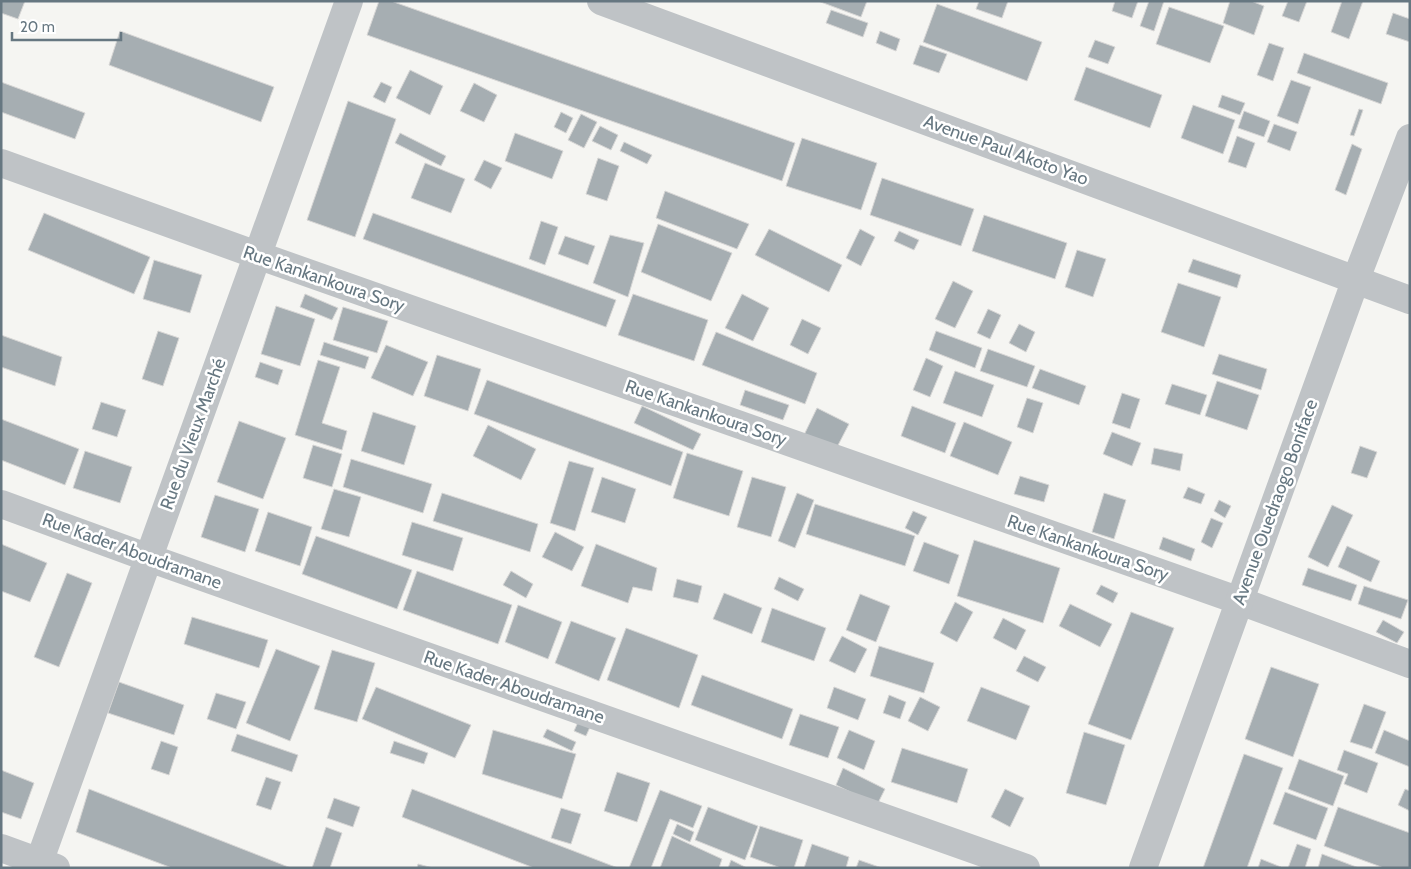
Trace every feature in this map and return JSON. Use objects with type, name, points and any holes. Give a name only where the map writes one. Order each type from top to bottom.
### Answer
[{"type":"street","name":"Rue du Vieux Marché","points":[[44,866],[148,558],[349,1]]},
{"type":"street","name":"Avenue Paul Akoto Yao","points":[[602,1],[1410,300]]},
{"type":"street","name":"Avenue Ouedraogo Boniface","points":[[1144,868],[1356,279],[1410,138]]},
{"type":"street","name":"Rue Kankankoura Sory","points":[[1,163],[257,256],[1240,601],[1410,664]]},
{"type":"street","name":"Rue Kader Aboudramane","points":[[1,504],[148,558],[1026,868]]},
{"type":"street","points":[[1,848],[44,866]]},
{"type":"building","points":[[1,1],[25,1],[18,19],[1,13]]},
{"type":"building","points":[[379,1],[391,1],[795,143],[782,181],[367,35]]},
{"type":"building","points":[[818,1],[867,1],[861,17]]},
{"type":"building","points":[[979,1],[1008,1],[1002,18],[976,9]]},
{"type":"building","points":[[1115,1],[1138,1],[1132,18],[1112,11]]},
{"type":"building","points":[[1149,1],[1164,1],[1154,31],[1140,26]]},
{"type":"building","points":[[1230,1],[1251,1],[1264,6],[1254,35],[1223,23]]},
{"type":"building","points":[[1288,1],[1307,1],[1299,22],[1282,16]]},
{"type":"building","points":[[1342,1],[1363,1],[1349,39],[1331,32]]},
{"type":"building","points":[[937,4],[1042,42],[1027,81],[923,42]]},
{"type":"building","points":[[1169,7],[1224,26],[1210,63],[1156,44]]},
{"type":"building","points":[[831,10],[868,23],[863,37],[826,23]]},
{"type":"building","points":[[1393,13],[1410,19],[1410,42],[1386,34]]},
{"type":"building","points":[[120,31],[274,87],[261,122],[109,65]]},
{"type":"building","points":[[880,31],[900,39],[896,51],[876,43]]},
{"type":"building","points":[[1095,40],[1115,47],[1108,64],[1088,57]]},
{"type":"building","points":[[1269,43],[1284,48],[1273,81],[1257,75]]},
{"type":"building","points":[[920,45],[947,54],[939,73],[913,64]]},
{"type":"building","points":[[1304,53],[1388,83],[1381,104],[1297,73]]},
{"type":"building","points":[[1086,67],[1162,95],[1150,128],[1074,100]]},
{"type":"building","points":[[410,70],[443,86],[430,115],[396,98]]},
{"type":"building","points":[[1291,80],[1311,87],[1298,124],[1277,116]]},
{"type":"building","points":[[1,82],[85,113],[75,139],[1,112]]},
{"type":"building","points":[[381,82],[392,87],[385,103],[373,97]]},
{"type":"building","points":[[474,83],[497,95],[484,122],[460,111]]},
{"type":"building","points":[[1222,95],[1245,103],[1240,115],[1218,107]]},
{"type":"building","points":[[348,101],[396,119],[355,237],[307,220]]},
{"type":"building","points":[[1193,105],[1235,120],[1223,154],[1181,138]]},
{"type":"building","points":[[1359,109],[1363,110],[1354,136],[1350,135]]},
{"type":"building","points":[[1244,111],[1270,121],[1264,137],[1238,128]]},
{"type":"building","points":[[561,112],[573,118],[566,133],[554,127]]},
{"type":"building","points":[[581,114],[597,122],[584,148],[568,140]]},
{"type":"building","points":[[1274,124],[1297,132],[1290,151],[1267,142]]},
{"type":"building","points":[[600,126],[618,135],[611,150],[592,141]]},
{"type":"building","points":[[400,133],[446,156],[441,166],[395,143]]},
{"type":"building","points":[[515,133],[563,151],[552,179],[505,161]]},
{"type":"building","points":[[1237,136],[1255,143],[1246,168],[1228,162]]},
{"type":"building","points":[[802,138],[877,163],[861,210],[786,186]]},
{"type":"building","points":[[624,142],[652,155],[647,164],[620,151]]},
{"type":"building","points":[[1352,144],[1362,149],[1346,195],[1335,190]]},
{"type":"building","points":[[598,158],[619,166],[607,201],[586,194]]},
{"type":"building","points":[[484,160],[502,168],[491,189],[474,180]]},
{"type":"building","points":[[425,163],[465,179],[451,213],[411,198]]},
{"type":"building","points":[[882,178],[974,209],[961,246],[870,215]]},
{"type":"building","points":[[665,191],[749,224],[737,249],[656,218]]},
{"type":"building","points":[[44,213],[150,257],[134,294],[28,250]]},
{"type":"building","points":[[373,213],[616,300],[606,327],[363,239]]},
{"type":"building","points":[[984,215],[1067,243],[1055,279],[972,251]]},
{"type":"building","points":[[541,221],[558,227],[545,265],[529,259]]},
{"type":"building","points":[[658,224],[732,253],[711,301],[641,272]]},
{"type":"building","points":[[769,229],[842,265],[829,292],[755,255]]},
{"type":"building","points":[[860,229],[875,237],[861,266],[846,258]]},
{"type":"building","points":[[899,231],[919,240],[914,250],[894,241]]},
{"type":"building","points":[[610,235],[644,243],[628,297],[593,283]]},
{"type":"building","points":[[565,236],[595,246],[588,265],[558,254]]},
{"type":"building","points":[[1077,250],[1106,259],[1093,297],[1065,287]]},
{"type":"building","points":[[1193,259],[1241,275],[1237,288],[1188,272]]},
{"type":"building","points":[[154,260],[202,275],[190,313],[143,299]]},
{"type":"building","points":[[953,281],[973,291],[955,328],[935,319]]},
{"type":"building","points":[[1178,283],[1221,297],[1204,347],[1161,332]]},
{"type":"building","points":[[305,294],[338,308],[332,320],[300,307]]},
{"type":"building","points":[[633,294],[708,320],[694,361],[618,335]]},
{"type":"building","points":[[742,294],[769,308],[753,341],[725,328]]},
{"type":"building","points":[[276,306],[315,319],[300,366],[261,354]]},
{"type":"building","points":[[343,307],[388,321],[377,353],[333,340]]},
{"type":"building","points":[[988,309],[1001,315],[990,339],[977,333]]},
{"type":"building","points":[[802,319],[821,328],[808,354],[790,345]]},
{"type":"building","points":[[1019,324],[1035,332],[1026,352],[1009,343]]},
{"type":"building","points":[[158,331],[179,338],[163,386],[142,379]]},
{"type":"building","points":[[936,331],[982,348],[975,368],[929,350]]},
{"type":"building","points":[[716,332],[817,373],[805,404],[702,365]]},
{"type":"building","points":[[1,335],[62,357],[55,386],[1,367]]},
{"type":"building","points":[[324,342],[369,357],[365,369],[320,355]]},
{"type":"building","points":[[386,345],[428,362],[413,396],[371,378]]},
{"type":"building","points":[[988,349],[1035,366],[1027,387],[980,371]]},
{"type":"building","points":[[1219,354],[1267,369],[1261,390],[1212,374]]},
{"type":"building","points":[[437,355],[481,369],[468,411],[424,396]]},
{"type":"building","points":[[926,358],[943,366],[930,397],[913,390]]},
{"type":"building","points":[[318,360],[340,367],[322,423],[347,431],[342,450],[295,435]]},
{"type":"building","points":[[260,362],[283,370],[278,385],[255,377]]},
{"type":"building","points":[[1040,369],[1086,386],[1079,405],[1032,388]]},
{"type":"building","points":[[955,371],[994,385],[982,417],[943,403]]},
{"type":"building","points":[[487,380],[683,452],[671,486],[474,414]]},
{"type":"building","points":[[1217,381],[1259,395],[1247,430],[1205,416]]},
{"type":"building","points":[[1172,384],[1207,395],[1200,415],[1165,404]]},
{"type":"building","points":[[745,390],[789,405],[783,420],[740,405]]},
{"type":"building","points":[[1122,393],[1140,399],[1130,429],[1112,423]]},
{"type":"building","points":[[1027,398],[1043,403],[1033,433],[1017,427]]},
{"type":"building","points":[[101,402],[126,410],[117,437],[92,429]]},
{"type":"building","points":[[642,406],[701,434],[693,450],[634,423]]},
{"type":"building","points":[[912,406],[956,423],[945,453],[901,436]]},
{"type":"building","points":[[817,408],[849,424],[835,451],[804,435]]},
{"type":"building","points":[[373,412],[416,426],[404,465],[361,451]]},
{"type":"building","points":[[1,419],[79,449],[65,485],[1,460]]},
{"type":"building","points":[[239,421],[286,438],[263,499],[217,482]]},
{"type":"building","points":[[964,422],[1012,442],[998,475],[950,456]]},
{"type":"building","points":[[488,425],[536,449],[521,480],[473,456]]},
{"type":"building","points":[[1112,432],[1141,443],[1132,466],[1103,454]]},
{"type":"building","points":[[313,445],[342,454],[332,487],[303,478]]},
{"type":"building","points":[[1360,446],[1377,452],[1367,478],[1351,473]]},
{"type":"building","points":[[1154,448],[1183,454],[1180,471],[1151,464]]},
{"type":"building","points":[[85,451],[132,467],[120,503],[73,488]]},
{"type":"building","points":[[687,453],[743,471],[729,516],[673,498]]},
{"type":"building","points":[[351,459],[432,484],[423,513],[343,487]]},
{"type":"building","points":[[569,461],[594,468],[575,531],[550,523]]},
{"type":"building","points":[[1020,476],[1049,485],[1044,502],[1014,494]]},
{"type":"building","points":[[602,477],[636,489],[625,523],[591,512]]},
{"type":"building","points":[[752,477],[786,487],[771,537],[737,527]]},
{"type":"building","points":[[1188,487],[1205,494],[1201,504],[1183,498]]},
{"type":"building","points":[[334,489],[361,497],[349,537],[321,529]]},
{"type":"building","points":[[442,493],[538,524],[530,552],[433,521]]},
{"type":"building","points":[[797,493],[814,500],[795,548],[778,541]]},
{"type":"building","points":[[1104,493],[1126,500],[1114,539],[1092,532]]},
{"type":"building","points":[[215,495],[259,509],[245,552],[201,537]]},
{"type":"building","points":[[1219,500],[1231,506],[1225,518],[1214,511]]},
{"type":"building","points":[[815,504],[915,536],[905,566],[806,534]]},
{"type":"building","points":[[1332,505],[1353,515],[1328,567],[1308,557]]},
{"type":"building","points":[[913,511],[927,517],[918,535],[905,528]]},
{"type":"building","points":[[268,512],[312,527],[300,566],[255,551]]},
{"type":"building","points":[[1211,518],[1223,523],[1212,548],[1201,542]]},
{"type":"building","points":[[412,522],[463,538],[453,571],[402,555]]},
{"type":"building","points":[[555,532],[584,547],[572,571],[542,557]]},
{"type":"building","points":[[316,536],[412,570],[397,609],[302,574]]},
{"type":"building","points":[[1163,537],[1195,549],[1191,561],[1159,549]]},
{"type":"building","points":[[974,540],[1060,568],[1043,623],[957,596]]},
{"type":"building","points":[[924,542],[959,555],[949,584],[913,571]]},
{"type":"building","points":[[1,544],[47,563],[30,602],[1,591]]},
{"type":"building","points":[[596,544],[657,568],[652,591],[633,587],[628,603],[581,586]]},
{"type":"building","points":[[1347,546],[1380,561],[1371,582],[1338,567]]},
{"type":"building","points":[[1308,568],[1357,585],[1351,601],[1302,585]]},
{"type":"building","points":[[417,571],[512,605],[498,644],[403,610]]},
{"type":"building","points":[[511,571],[533,584],[526,598],[503,585]]},
{"type":"building","points":[[67,573],[92,583],[59,667],[34,657]]},
{"type":"building","points":[[779,577],[804,589],[798,601],[774,589]]},
{"type":"building","points":[[677,579],[702,586],[698,603],[673,597]]},
{"type":"building","points":[[1101,585],[1118,593],[1113,603],[1096,594]]},
{"type":"building","points":[[1364,586],[1408,600],[1401,619],[1358,604]]},
{"type":"building","points":[[724,593],[762,608],[752,634],[713,619]]},
{"type":"building","points":[[860,594],[890,606],[876,642],[846,630]]},
{"type":"building","points":[[955,602],[973,612],[957,642],[940,633]]},
{"type":"building","points":[[1070,604],[1112,624],[1100,647],[1059,626]]},
{"type":"building","points":[[518,605],[562,622],[548,659],[505,642]]},
{"type":"building","points":[[772,608],[826,628],[814,661],[761,642]]},
{"type":"building","points":[[1131,612],[1174,628],[1131,740],[1088,724]]},
{"type":"building","points":[[192,617],[268,640],[259,668],[184,644]]},
{"type":"building","points":[[1003,618],[1026,630],[1016,650],[993,638]]},
{"type":"building","points":[[1383,620],[1404,632],[1397,643],[1376,632]]},
{"type":"building","points":[[571,621],[616,638],[599,681],[555,663]]},
{"type":"building","points":[[626,628],[698,655],[679,708],[607,680]]},
{"type":"building","points":[[842,636],[867,649],[855,673],[829,661]]},
{"type":"building","points":[[879,646],[934,663],[924,693],[870,676]]},
{"type":"building","points":[[276,649],[320,666],[290,741],[246,723]]},
{"type":"building","points":[[332,650],[375,663],[357,722],[314,709]]},
{"type":"building","points":[[1024,656],[1046,667],[1038,682],[1016,671]]},
{"type":"building","points":[[1271,667],[1319,684],[1293,757],[1245,739]]},
{"type":"building","points":[[702,675],[793,709],[782,739],[691,705]]},
{"type":"building","points":[[119,682],[184,705],[174,735],[108,713]]},
{"type":"building","points":[[376,687],[471,725],[455,758],[362,719]]},
{"type":"building","points":[[834,687],[866,699],[858,720],[827,708]]},
{"type":"building","points":[[981,687],[1030,706],[1016,740],[967,721]]},
{"type":"building","points":[[216,693],[246,702],[236,729],[207,719]]},
{"type":"building","points":[[889,695],[906,702],[900,719],[883,713]]},
{"type":"building","points":[[920,697],[940,707],[928,731],[908,721]]},
{"type":"building","points":[[1364,704],[1386,712],[1372,749],[1350,742]]},
{"type":"building","points":[[800,714],[839,727],[828,758],[789,745]]},
{"type":"building","points":[[578,722],[590,727],[586,736],[574,731]]},
{"type":"building","points":[[547,729],[576,742],[572,751],[543,737]]},
{"type":"building","points":[[493,730],[576,754],[562,799],[482,774]]},
{"type":"building","points":[[849,730],[875,741],[864,770],[837,758]]},
{"type":"building","points":[[1384,730],[1410,741],[1410,767],[1375,753]]},
{"type":"building","points":[[1084,732],[1125,745],[1106,805],[1066,793]]},
{"type":"building","points":[[237,734],[298,755],[292,772],[231,751]]},
{"type":"building","points":[[161,741],[178,747],[169,775],[151,769]]},
{"type":"building","points":[[394,741],[428,753],[424,764],[390,753]]},
{"type":"building","points":[[902,748],[968,769],[957,803],[891,782]]},
{"type":"building","points":[[1344,750],[1378,763],[1367,793],[1344,784],[1348,774],[1337,770]]},
{"type":"building","points":[[1244,754],[1283,768],[1247,868],[1203,868]]},
{"type":"building","points":[[1299,759],[1344,776],[1333,806],[1288,789]]},
{"type":"building","points":[[843,768],[885,789],[877,805],[836,785]]},
{"type":"building","points":[[1,770],[34,783],[21,819],[1,812]]},
{"type":"building","points":[[617,772],[650,783],[637,822],[604,811]]},
{"type":"building","points":[[266,777],[281,782],[271,810],[256,805]]},
{"type":"building","points":[[89,789],[291,868],[172,868],[76,832]]},
{"type":"building","points":[[412,789],[618,868],[534,868],[402,817]]},
{"type":"building","points":[[1005,789],[1024,798],[1010,827],[991,817]]},
{"type":"building","points":[[1405,789],[1410,791],[1410,811],[1398,805]]},
{"type":"building","points":[[660,790],[702,806],[693,828],[670,819],[651,868],[629,868]]},
{"type":"building","points":[[1285,792],[1328,808],[1316,840],[1273,824]]},
{"type":"building","points":[[334,798],[360,807],[353,827],[327,818]]},
{"type":"building","points":[[708,807],[758,826],[745,860],[695,840]]},
{"type":"building","points":[[1338,807],[1410,833],[1410,868],[1384,868],[1324,846]]},
{"type":"building","points":[[561,808],[581,814],[571,844],[551,838]]},
{"type":"building","points":[[677,824],[694,832],[690,842],[673,834]]},
{"type":"building","points":[[760,826],[803,840],[794,868],[781,868],[750,857]]},
{"type":"building","points":[[326,827],[342,833],[330,868],[312,868]]},
{"type":"building","points":[[672,836],[722,859],[719,868],[660,868]]},
{"type":"building","points":[[812,844],[849,857],[846,868],[804,868]]},
{"type":"building","points":[[1297,844],[1311,849],[1305,868],[1288,868]]},
{"type":"building","points":[[1322,854],[1359,868],[1318,868]]},
{"type":"building","points":[[1261,859],[1281,867],[1258,868]]},
{"type":"building","points":[[731,860],[747,868],[728,868]]},
{"type":"building","points":[[859,860],[882,868],[856,868]]},
{"type":"building","points":[[418,864],[433,868],[417,868]]}]
